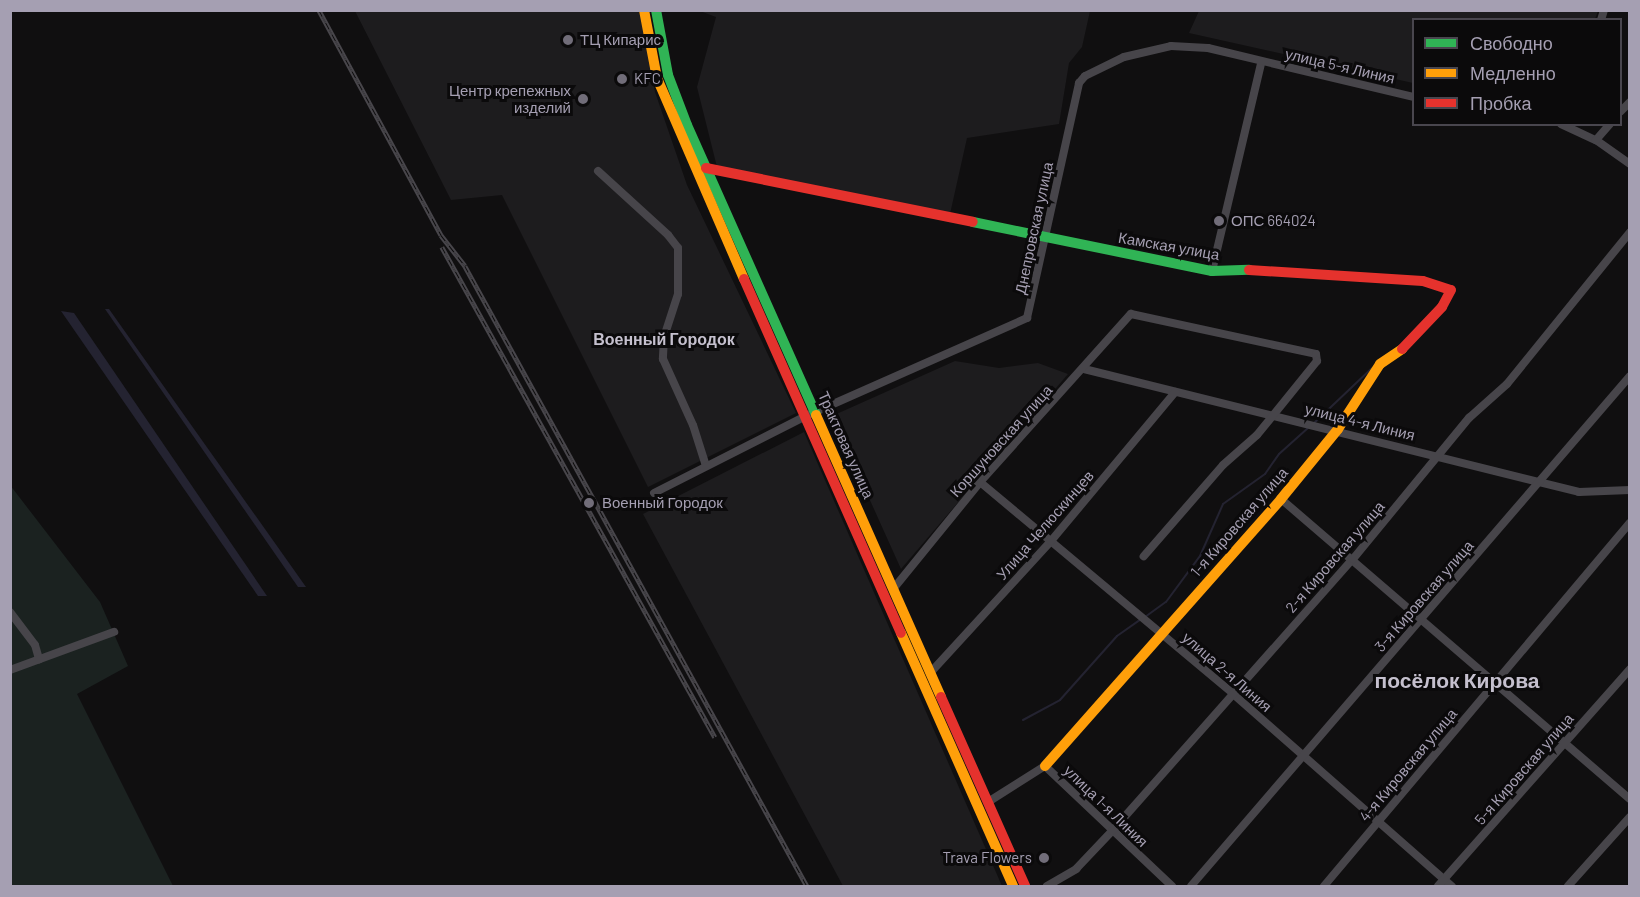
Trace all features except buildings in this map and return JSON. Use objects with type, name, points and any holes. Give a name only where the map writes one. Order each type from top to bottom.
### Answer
[{"type":"main road","name":"Трактовая улица","points":[[644,10],[665,101],[894,588],[1025,886]]},
{"type":"main road","name":"Трактовая улица","points":[[656,10],[668,75],[1013,886]]},
{"type":"main road","name":"Камская улица","points":[[706,168],[1212,271],[1266,270],[1423,281],[1451,290],[1442,307],[1407,346],[1380,364],[1338,429]]},
{"type":"main road","name":"1-я Кировская улица","points":[[1045,766],[1281,499],[1338,429]]},
{"type":"street","name":"улица 5-я Линия","points":[[1079,82],[1124,57],[1172,46],[1208,48],[1261,63],[1412,97]]},
{"type":"street","points":[[1212,271],[1261,63]]},
{"type":"street","name":"Днепровская улица","points":[[811,415],[1028,318],[1079,82]]},
{"type":"street","points":[[1566,126],[1596,140],[1629,164]]},
{"type":"street","points":[[1596,140],[1608,126]]},
{"type":"street","points":[[598,171],[668,235],[678,248],[678,294],[664,337],[663,359],[693,426],[706,466]]},
{"type":"street","name":"2-я Кировская улица","points":[[1047,886],[1076,869],[1112,831],[1353,559],[1469,418],[1512,379],[1629,232]]},
{"type":"street","name":"Коршуновская улица","points":[[894,588],[980,482],[1084,369],[1131,314],[1316,354],[1317,361],[1271,414]]},
{"type":"street","name":"улица 4-я Линия","points":[[1084,369],[1338,429],[1541,482],[1597,494],[1629,490]]},
{"type":"street","name":"3-я Кировская улица","points":[[1191,886],[1541,482],[1629,376]]},
{"type":"street","name":"Улица Челюскинцев","points":[[931,672],[1051,542],[1175,392]]},
{"type":"street","points":[[1144,556],[1223,465],[1252,441],[1271,414]]},
{"type":"street","points":[[654,493],[811,415]]},
{"type":"street","name":"улица 2-я Линия","points":[[980,482],[1232,693],[1377,823],[1452,886]]},
{"type":"street","points":[[1281,499],[1629,799]]},
{"type":"street","name":"4-я Кировская улица","points":[[1324,886],[1629,523]]},
{"type":"street","points":[[10,612],[35,645],[39,659]]},
{"type":"street","points":[[10,670],[114,632]]},
{"type":"street","name":"5-я Кировская улица","points":[[1438,886],[1629,669]]},
{"type":"street","name":"улица 1-я Линия","points":[[988,802],[1045,766],[1172,886]]},
{"type":"street","points":[[1568,886],[1629,817]]},
{"type":"shaded area","points":[[1199,10],[1598,11],[1595,18],[1412,18],[1412,83],[1189,33]]},
{"type":"shaded area","points":[[355,11],[641,11],[655,92],[687,185],[796,413],[648,487],[502,195],[451,200]]},
{"type":"shaded area","points":[[700,11],[1090,11],[1082,47],[1069,63],[1059,124],[967,138],[950,214],[717,167],[697,87],[716,17]]},
{"type":"shaded area","points":[[105,309],[109,309],[306,587],[298,587]]},
{"type":"shaded area","points":[[61,311],[74,313],[267,596],[258,596]]},
{"type":"shaded area","points":[[955,361],[999,368],[1038,363],[1068,374],[901,569],[832,416]]},
{"type":"shaded area","points":[[804,432],[1002,886],[843,886],[643,514]]},
{"type":"shaded area","points":[[10,485],[100,602],[128,666],[77,694],[173,886],[11,886]]},
{"type":"waterway","points":[[1313,424],[1372,368]]},
{"type":"waterway","points":[[1145,617],[1166,602],[1200,556],[1223,504],[1265,474],[1279,454],[1308,428]]},
{"type":"waterway","points":[[1023,720],[1060,700],[1117,636],[1140,620]]},
{"type":"railway","points":[[319,10],[441,235],[465,266],[807,886]]},
{"type":"railway","points":[[442,247],[715,737]]},
{"type":"traffic: fast","points":[[656,10],[668,75],[687,125],[816,415]]},
{"type":"traffic: fast","points":[[973,222],[1212,271],[1249,270]]},
{"type":"traffic: slow","points":[[644,10],[657,78],[744,279]]},
{"type":"traffic: slow","points":[[1045,766],[1281,499],[1338,429],[1380,364],[1402,349]]},
{"type":"traffic: slow","points":[[816,415],[941,697]]},
{"type":"traffic: slow","points":[[901,633],[1013,886]]},
{"type":"traffic: jam","points":[[706,168],[973,222]]},
{"type":"traffic: jam","points":[[1249,270],[1423,281],[1451,290],[1442,307],[1402,349]]},
{"type":"traffic: jam","points":[[744,279],[901,633]]},
{"type":"traffic: jam","points":[[941,697],[1025,886]]},
{"type":"place","name":"ТЦ Кипарис","points":[[568,40]]},
{"type":"place","name":"KFC","points":[[622,79]]},
{"type":"place","name":"Центр крепежных изделий","points":[[583,99]]},
{"type":"place","name":"ОПС 664024","points":[[1219,221]]},
{"type":"place","name":"Военный Городок","points":[[589,503]]},
{"type":"place","name":"Trava Flowers","points":[[1044,858]]},
{"type":"district","name":"Военный Городок","points":[[664,339]]},
{"type":"district","name":"посёлок Кирова","points":[[1457,680]]}]
